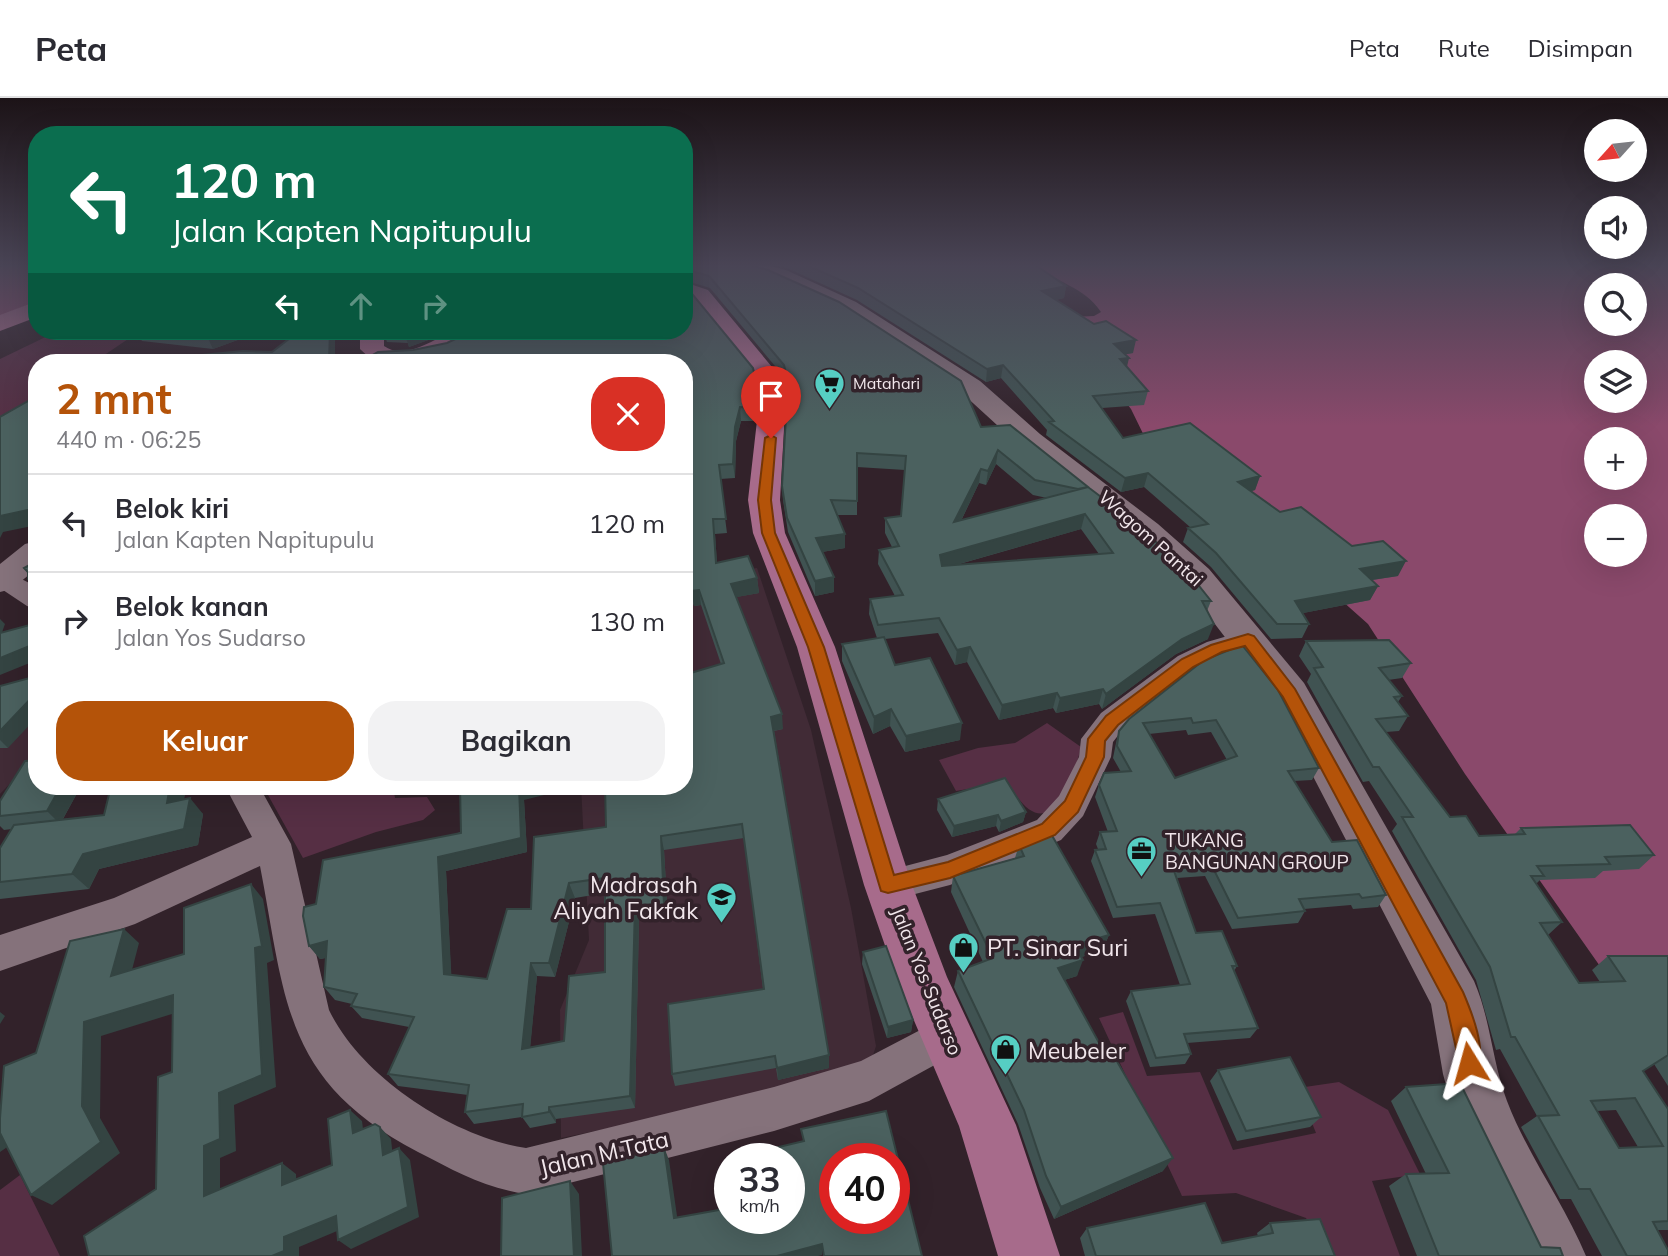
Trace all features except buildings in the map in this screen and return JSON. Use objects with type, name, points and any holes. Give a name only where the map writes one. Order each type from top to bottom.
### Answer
[{"type":"main road","name":"Jalan Yos Sudarso","points":[[719,318],[769,379],[773,394],[764,500],[769,533],[816,647],[888,885],[947,1036],[987,1125],[1029,1256]]},
{"type":"main road","points":[[372,340],[372,349],[382,354]]},
{"type":"main road","points":[[424,354],[454,340]]},
{"type":"street","name":"Wagom Pantai","points":[[865,318],[971,387],[1030,440],[1178,557],[1290,693],[1456,999],[1464,1022],[1472,1081],[1489,1130],[1555,1256]]},
{"type":"street","points":[[28,558],[2,579],[28,595]]},
{"type":"street","points":[[888,885],[950,870],[1049,830],[1071,806],[1095,757],[1097,739],[1112,721],[1188,663],[1217,649],[1248,640]]},
{"type":"street","name":"Jalan M.Tata","points":[[247,795],[272,844],[309,1013],[322,1041],[352,1082],[405,1121],[492,1166],[526,1171],[774,1110],[869,1080],[947,1036]]},
{"type":"street","points":[[0,953],[122,912],[272,844]]},
{"type":"shaded area","points":[[1073,318],[1584,318],[1584,336],[1647,336],[1647,318],[1668,318],[1668,1063],[1465,774],[1368,624],[1268,535],[1152,452],[1131,409],[1093,360]]},
{"type":"shaded area","points":[[39,340],[127,340],[106,354],[28,354],[28,408],[0,428],[0,359]]},
{"type":"shaded area","name":"Madrasah Aliyah Fakfak","points":[[757,568],[811,730],[851,908],[876,1046],[869,1067],[728,1104],[561,1138],[560,1010],[589,940],[581,795],[693,795],[693,577]]},
{"type":"shaded area","points":[[0,715],[28,717],[28,765],[0,794]]},
{"type":"shaded area","points":[[1047,723],[1081,747],[1071,781],[1063,796],[1055,807],[1045,813],[1034,812],[1021,802],[1008,782],[956,791],[939,760],[978,748],[1015,743]]},
{"type":"shaded area","points":[[268,795],[427,797],[435,810],[423,820],[376,832],[303,858]]},
{"type":"shaded area","points":[[1123,1012],[1147,1076],[1200,1072],[1233,1150],[1316,1133],[1298,1088],[1339,1082],[1388,1110],[1420,1174],[1372,1181],[1400,1256],[1327,1256],[1306,1218],[1236,1193],[1182,1196],[1099,1018]]},
{"type":"shaded area","points":[[20,1175],[60,1256],[0,1256],[0,1190]]},
{"type":"place","name":"Matahari","points":[[830,410]]},
{"type":"place","name":"TUKANG BANGUNAN GROUP","points":[[1142,878]]},
{"type":"place","name":"Madrasah Aliyah Fakfak","points":[[721,924]]},
{"type":"place","name":"PT. Sinar Suri","points":[[964,974]]},
{"type":"place","name":"Meubeler","points":[[1005,1077]]},
{"type":"route","points":[[771,438],[764,500],[769,533],[816,647],[888,885],[950,870],[1049,830],[1071,806],[1082,787],[1095,757],[1097,739],[1112,721],[1188,663],[1230,644],[1248,640],[1290,693],[1456,999],[1464,1022],[1469,1063]]}]
